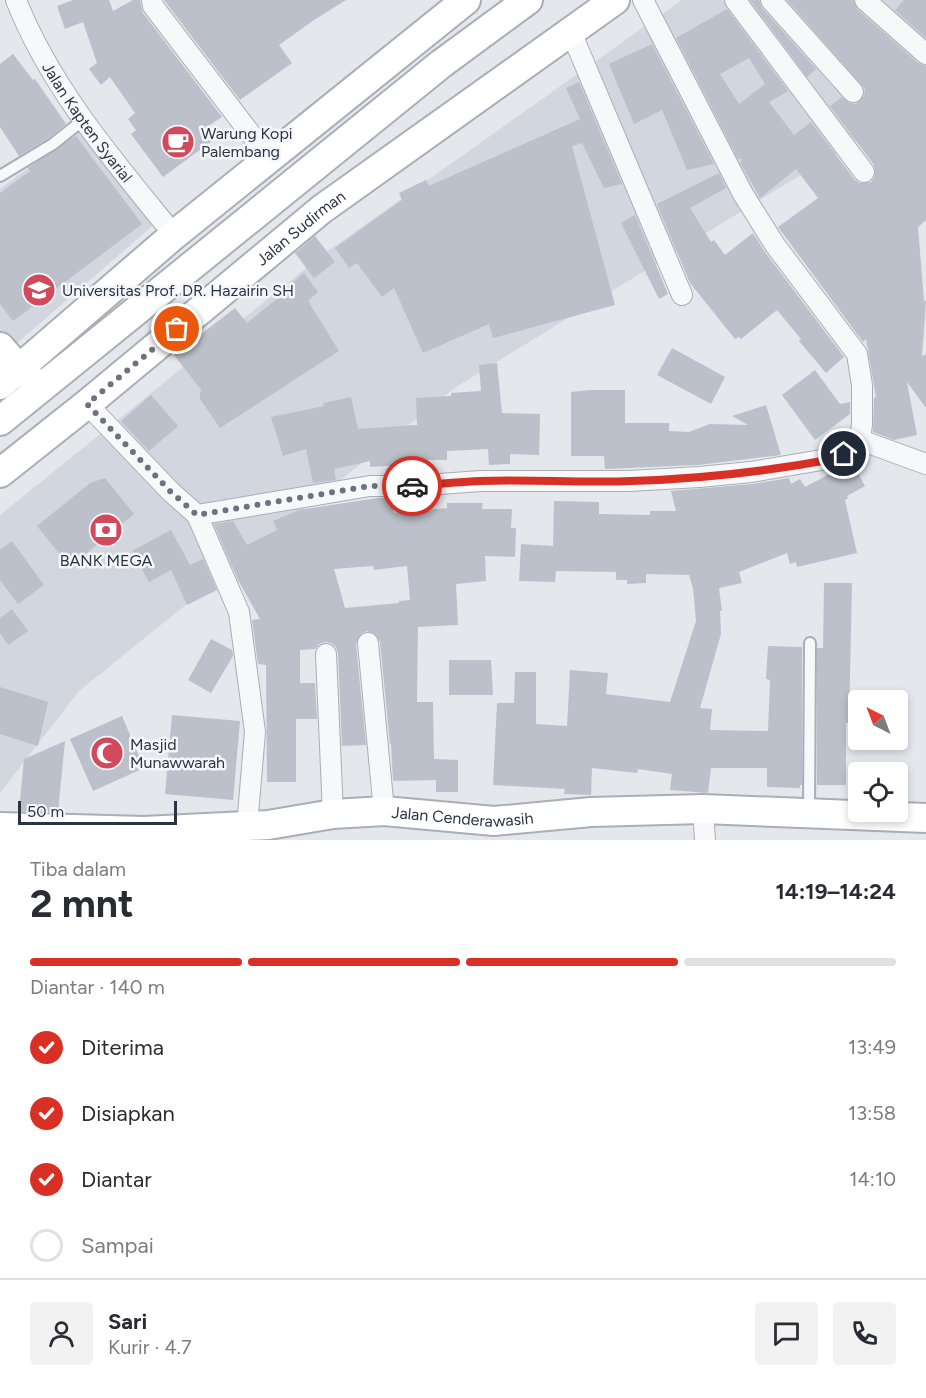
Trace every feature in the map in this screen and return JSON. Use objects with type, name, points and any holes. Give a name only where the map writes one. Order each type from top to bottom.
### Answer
[{"type":"main road","points":[[10,377],[174,235],[466,0]]},
{"type":"main road","points":[[0,422],[441,64],[528,0]]},
{"type":"main road","name":"Jalan Sudirman","points":[[0,473],[87,404],[322,209],[615,0]]},
{"type":"main road","points":[[0,347],[10,377]]},
{"type":"main road","points":[[10,377],[41,388]]},
{"type":"main road","name":"Jalan Cenderawasih","points":[[0,827],[144,835],[268,825],[333,814],[384,811],[498,830],[591,812],[703,809],[926,818]]},
{"type":"street","name":"Jalan Kapten Syarial","points":[[16,0],[26,24],[83,120],[174,235]]},
{"type":"street","points":[[152,0],[153,6],[269,158]]},
{"type":"street","points":[[197,515],[370,486],[411,486],[481,481],[629,481],[751,472],[839,458],[860,440],[862,385],[856,354],[775,245],[743,194],[643,0]]},
{"type":"street","points":[[735,0],[864,172]]},
{"type":"street","points":[[771,0],[853,92]]},
{"type":"street","points":[[865,0],[926,54]]},
{"type":"street","points":[[571,32],[682,295]]},
{"type":"street","points":[[87,404],[171,492],[197,515],[239,612],[255,732],[248,826]]},
{"type":"street","points":[[860,440],[926,464]]},
{"type":"street","points":[[368,643],[384,811]]},
{"type":"street","points":[[326,654],[333,814]]},
{"type":"street","points":[[703,809],[705,840]]},
{"type":"lane","points":[[0,176],[53,144],[83,120]]},
{"type":"lane","points":[[809,812],[810,643]]},
{"type":"shaded area","points":[[682,0],[926,0],[926,98],[456,387],[79,691],[0,793],[0,515],[325,253]]},
{"type":"shaded area","name":"Universitas Prof. DR. Hazairin SH","points":[[81,129],[158,221],[0,358],[0,189]]},
{"type":"building","points":[[73,0],[109,0],[113,11],[133,0],[140,0],[143,13],[222,117],[208,126],[216,138],[163,177],[131,134],[136,130],[128,119],[135,113],[110,77],[101,85],[89,69],[97,63],[83,22],[65,29],[57,6]]},
{"type":"building","points":[[164,0],[346,0],[279,45],[292,63],[240,100]]},
{"type":"building","points":[[750,0],[759,0],[762,8],[816,69],[807,77]]},
{"type":"building","points":[[787,0],[853,0],[857,9],[918,63],[926,66],[926,220],[918,227],[924,301],[926,301],[922,356],[926,354],[926,408],[907,382],[917,435],[894,440],[873,432],[874,398],[876,397],[866,339],[863,342],[778,227],[818,198],[796,169],[760,198],[676,38],[727,9],[788,91],[769,102],[794,135],[811,122],[855,180],[860,183],[871,182],[875,176],[874,165],[830,106],[842,97],[849,103],[856,104],[864,96],[865,89]],"holes":[[[749,58],[765,84],[739,104],[720,74]]]},
{"type":"building","points":[[904,0],[926,0],[926,38],[895,10]]},
{"type":"building","points":[[652,44],[714,164],[687,170],[662,110],[634,124],[609,64]]},
{"type":"building","points":[[13,54],[33,80],[35,79],[66,124],[49,138],[19,156],[0,127],[0,64]]},
{"type":"building","points":[[579,82],[622,184],[604,188],[582,143],[572,146],[615,305],[493,338],[489,324],[423,353],[394,288],[382,297],[357,263],[349,268],[335,248],[402,200],[399,193],[426,180],[429,186],[580,119],[566,88]]},
{"type":"building","name":"Universitas Prof. DR. Hazairin SH","points":[[76,136],[142,224],[13,321],[0,304],[0,193],[30,171],[28,168]]},
{"type":"building","points":[[719,173],[726,188],[690,208],[711,242],[714,240],[725,255],[753,233],[844,357],[826,373],[777,310],[741,339],[739,337],[735,339],[690,283],[657,204]]},
{"type":"building","points":[[635,215],[668,294],[659,299],[621,223]]},
{"type":"building","points":[[315,236],[335,262],[314,278],[295,253]]},
{"type":"building","points":[[304,273],[318,292],[308,301],[339,351],[220,428],[200,399],[202,391],[174,355],[235,308],[247,323],[283,294],[281,292]]},
{"type":"building","points":[[672,348],[725,377],[711,404],[657,375]]},
{"type":"building","points":[[497,363],[502,413],[540,414],[539,455],[510,454],[510,464],[489,465],[488,449],[447,451],[447,460],[398,460],[399,465],[370,467],[370,461],[334,469],[336,480],[313,483],[306,449],[283,456],[271,417],[324,406],[323,403],[351,397],[358,429],[417,425],[416,398],[481,391],[479,365]]},
{"type":"building","points":[[815,370],[840,404],[850,402],[850,414],[815,440],[782,395]]},
{"type":"building","points":[[625,390],[625,423],[669,423],[669,431],[689,432],[710,424],[748,425],[732,416],[766,405],[781,455],[698,465],[605,469],[604,456],[571,456],[571,392]]},
{"type":"building","points":[[151,395],[178,426],[149,451],[121,421]]},
{"type":"building","points":[[852,462],[865,486],[847,496],[845,500],[857,553],[797,567],[796,562],[790,564],[787,553],[739,572],[742,583],[719,588],[722,611],[720,611],[721,634],[700,708],[712,709],[710,730],[768,731],[770,680],[766,679],[768,646],[802,647],[802,785],[800,788],[767,787],[767,768],[711,768],[708,793],[670,790],[672,774],[638,769],[637,773],[592,768],[591,795],[564,794],[565,789],[493,785],[497,703],[514,703],[515,672],[536,672],[536,724],[567,726],[570,670],[608,673],[606,694],[670,702],[696,621],[693,588],[689,575],[646,574],[646,583],[627,584],[627,580],[616,580],[616,572],[556,571],[555,582],[519,581],[521,544],[553,546],[554,501],[599,502],[599,514],[650,515],[650,511],[676,511],[671,491],[752,484],[789,478],[791,484],[800,479],[805,487]]},
{"type":"building","points":[[105,478],[134,514],[70,567],[37,526],[90,483]]},
{"type":"building","points":[[378,498],[392,498],[394,513],[447,508],[447,503],[483,503],[482,509],[512,509],[511,528],[516,528],[515,557],[485,556],[486,581],[456,584],[458,625],[418,627],[417,702],[433,702],[434,759],[458,760],[458,792],[436,792],[436,780],[393,781],[380,642],[377,636],[367,631],[361,634],[356,644],[366,745],[342,746],[336,647],[325,642],[319,644],[315,649],[300,650],[300,683],[315,683],[317,719],[296,719],[296,782],[267,782],[266,665],[258,664],[252,620],[260,619],[238,580],[214,524],[233,521],[247,545],[277,530],[273,521],[299,510]],"holes":[[[373,566],[374,570],[407,566],[410,600],[345,608],[334,569]]]},
{"type":"building","points":[[171,530],[190,565],[203,559],[217,590],[187,605],[171,570],[149,582],[132,551]]},
{"type":"building","points":[[12,541],[44,585],[18,604],[0,580],[0,550]]},
{"type":"building","points":[[824,583],[852,583],[850,690],[848,723],[846,723],[846,785],[817,785],[817,648],[823,648]]},
{"type":"building","points":[[12,609],[28,631],[8,645],[0,633],[0,618]]},
{"type":"building","points":[[211,639],[232,650],[233,656],[211,693],[188,680]]},
{"type":"building","points":[[449,660],[491,660],[493,695],[449,695]]},
{"type":"building","points":[[0,687],[48,702],[38,746],[0,734]]},
{"type":"building","points":[[172,715],[240,721],[233,800],[165,794]]},
{"type":"building","name":"Masjid Munawwarah","points":[[122,716],[144,768],[93,791],[70,739]]},
{"type":"building","points":[[65,741],[58,812],[19,811],[24,759]]},
{"type":"way so far","points":[[177,329],[87,404],[171,492],[197,515],[370,486],[412,486]]},
{"type":"place","name":"Warung Kopi Palembang","points":[[178,142]]},
{"type":"place","name":"Universitas Prof. DR. Hazairin SH","points":[[39,290]]},
{"type":"place","name":"BANK MEGA","points":[[106,530]]},
{"type":"place","name":"Masjid Munawwarah","points":[[107,753]]},
{"type":"route","points":[[412,486],[481,481],[629,481],[699,477],[801,465],[839,458],[844,454]]}]
